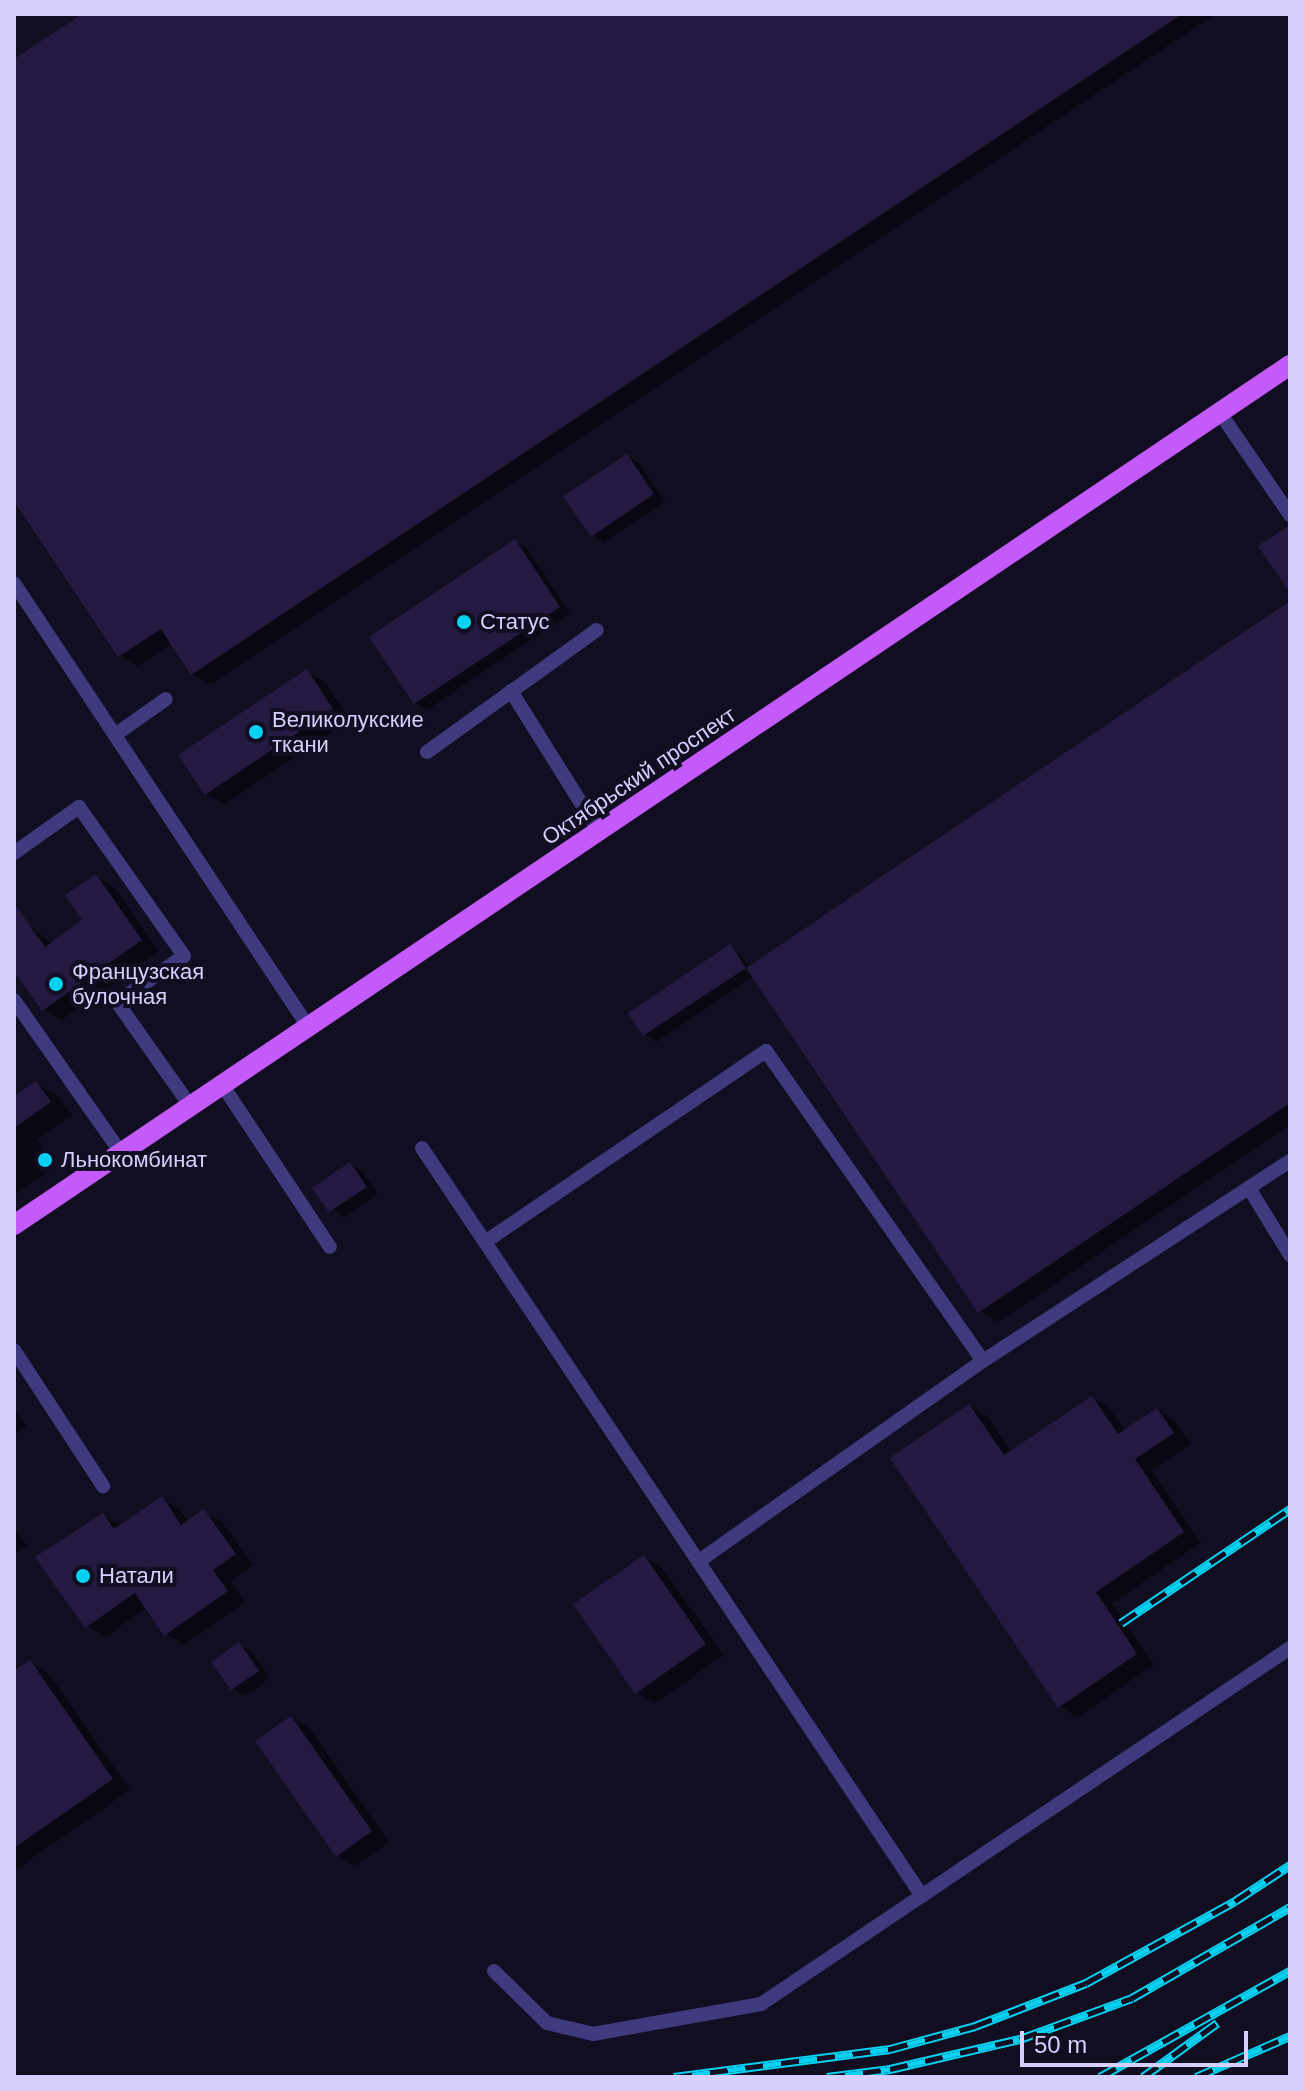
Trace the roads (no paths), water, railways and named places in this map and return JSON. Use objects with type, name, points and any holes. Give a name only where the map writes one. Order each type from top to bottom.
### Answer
[{"type":"main road","name":"Октябрьский проспект","points":[[14,1225],[1290,365]]},
{"type":"lane","points":[[1220,413],[1290,515]]},
{"type":"lane","points":[[14,583],[309,1028]]},
{"type":"lane","points":[[427,752],[597,630]]},
{"type":"lane","points":[[511,691],[599,832]]},
{"type":"lane","points":[[115,735],[166,699]]},
{"type":"lane","points":[[14,853],[79,807],[184,956],[117,1002],[191,1107]]},
{"type":"lane","points":[[14,1000],[121,1153]]},
{"type":"lane","points":[[485,1242],[766,1051],[983,1361]]},
{"type":"lane","points":[[223,1086],[330,1247]]},
{"type":"lane","points":[[422,1148],[922,1896]]},
{"type":"lane","points":[[699,1561],[983,1361],[1290,1161]]},
{"type":"lane","points":[[1249,1188],[1290,1255]]},
{"type":"lane","points":[[14,1350],[103,1486]]},
{"type":"lane","points":[[494,1971],[547,2023],[593,2034],[761,2004],[1290,1648]]},
{"type":"railway","points":[[1121,1623],[1290,1509]]},
{"type":"railway","points":[[674,2077],[890,2049],[975,2026],[1086,1983],[1235,1901],[1290,1865]]},
{"type":"railway","points":[[827,2077],[890,2069],[1020,2039],[1132,1998],[1290,1907]]},
{"type":"railway","points":[[1100,2077],[1290,1971]]},
{"type":"railway","points":[[1143,2077],[1217,2023]]},
{"type":"railway","points":[[1196,2077],[1290,2036]]},
{"type":"place","name":"Статус","points":[[464,622]]},
{"type":"place","name":"Великолукские ткани","points":[[256,732]]},
{"type":"place","name":"Французская булочная","points":[[56,984]]},
{"type":"place","name":"Льнокомбинат","points":[[45,1160]]},
{"type":"place","name":"Натали","points":[[83,1576]]}]
